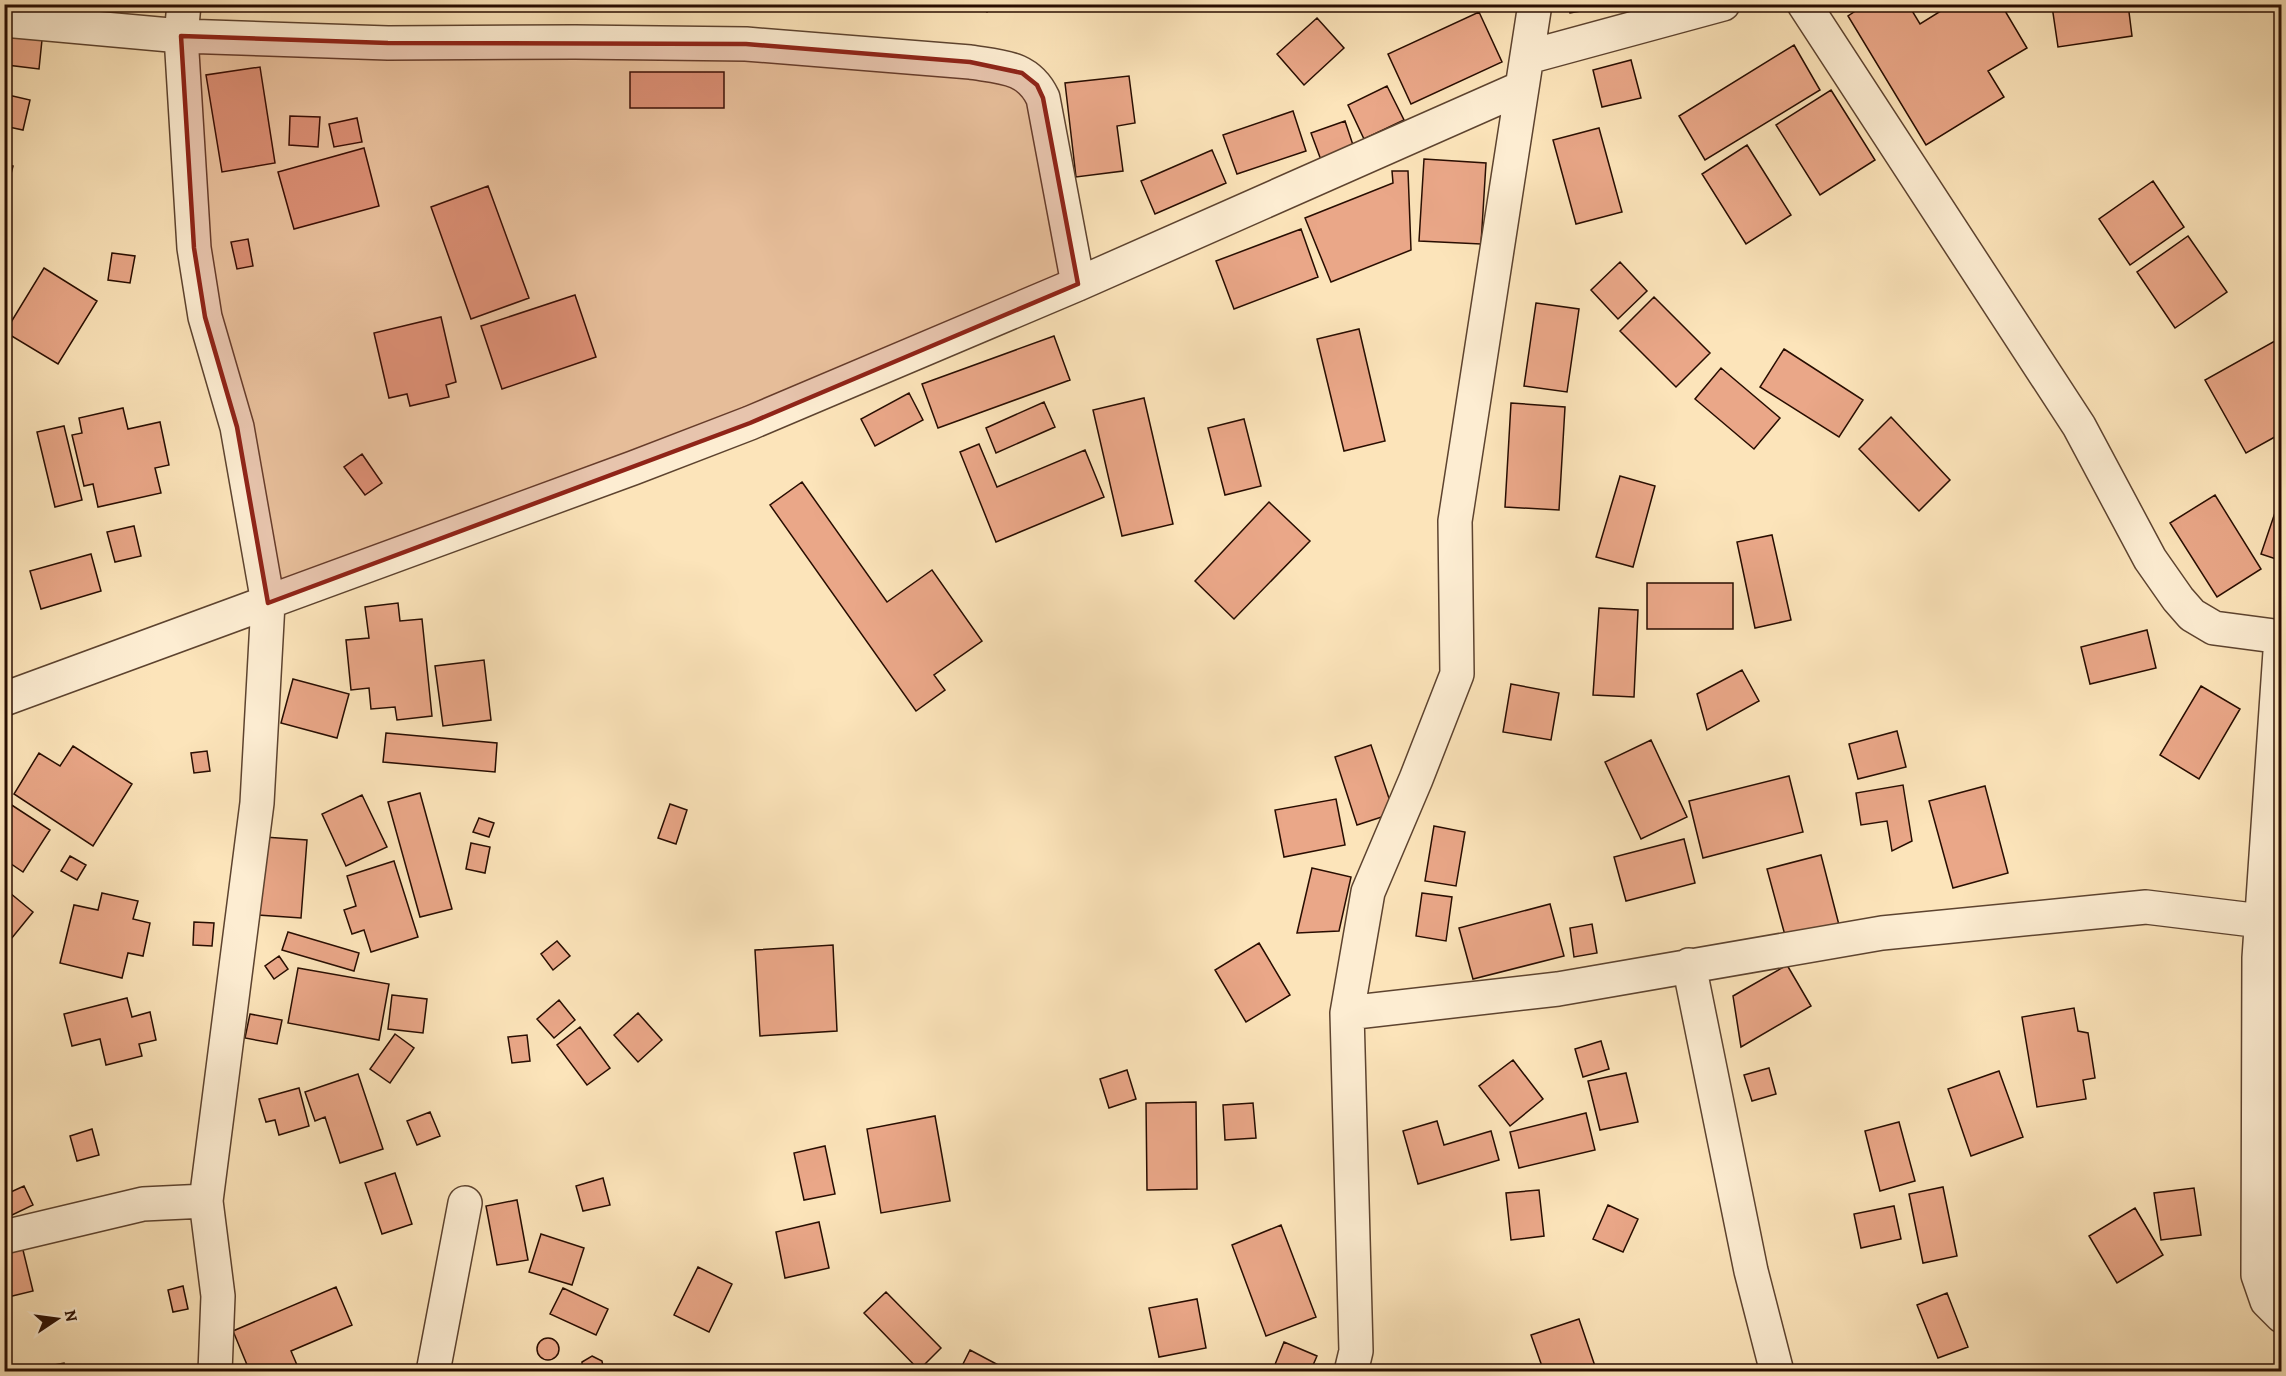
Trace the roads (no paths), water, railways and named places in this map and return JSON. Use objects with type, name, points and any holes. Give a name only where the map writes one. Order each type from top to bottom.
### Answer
[{"type":"street","points":[[1351,1371],[1356,1351],[1347,1013],[1368,892],[1457,674],[1455,521],[1535,4]]},
{"type":"street","points":[[1528,57],[1723,4]]},
{"type":"street","points":[[1804,4],[2079,426],[2150,559],[2178,599],[2192,615],[2214,628],[2281,637],[2259,958],[2258,1275],[2267,1300],[2282,1316]]},
{"type":"street","points":[[4,20],[182,20],[388,44],[575,42],[746,44],[970,62],[1022,73],[1037,85],[1043,98],[1078,284]]},
{"type":"street","points":[[182,20],[194,248],[206,317],[237,427],[268,603],[257,803],[206,1201],[218,1296],[215,1371]]},
{"type":"street","points":[[4,699],[739,428],[1078,284],[1521,88]]},
{"type":"street","points":[[1347,1013],[1558,989],[1882,933],[2146,907],[2261,921]]},
{"type":"street","points":[[1689,965],[1751,1271],[1777,1371]]},
{"type":"street","points":[[4,1237],[143,1204],[206,1201]]},
{"type":"street","points":[[433,1371],[465,1203]]}]
